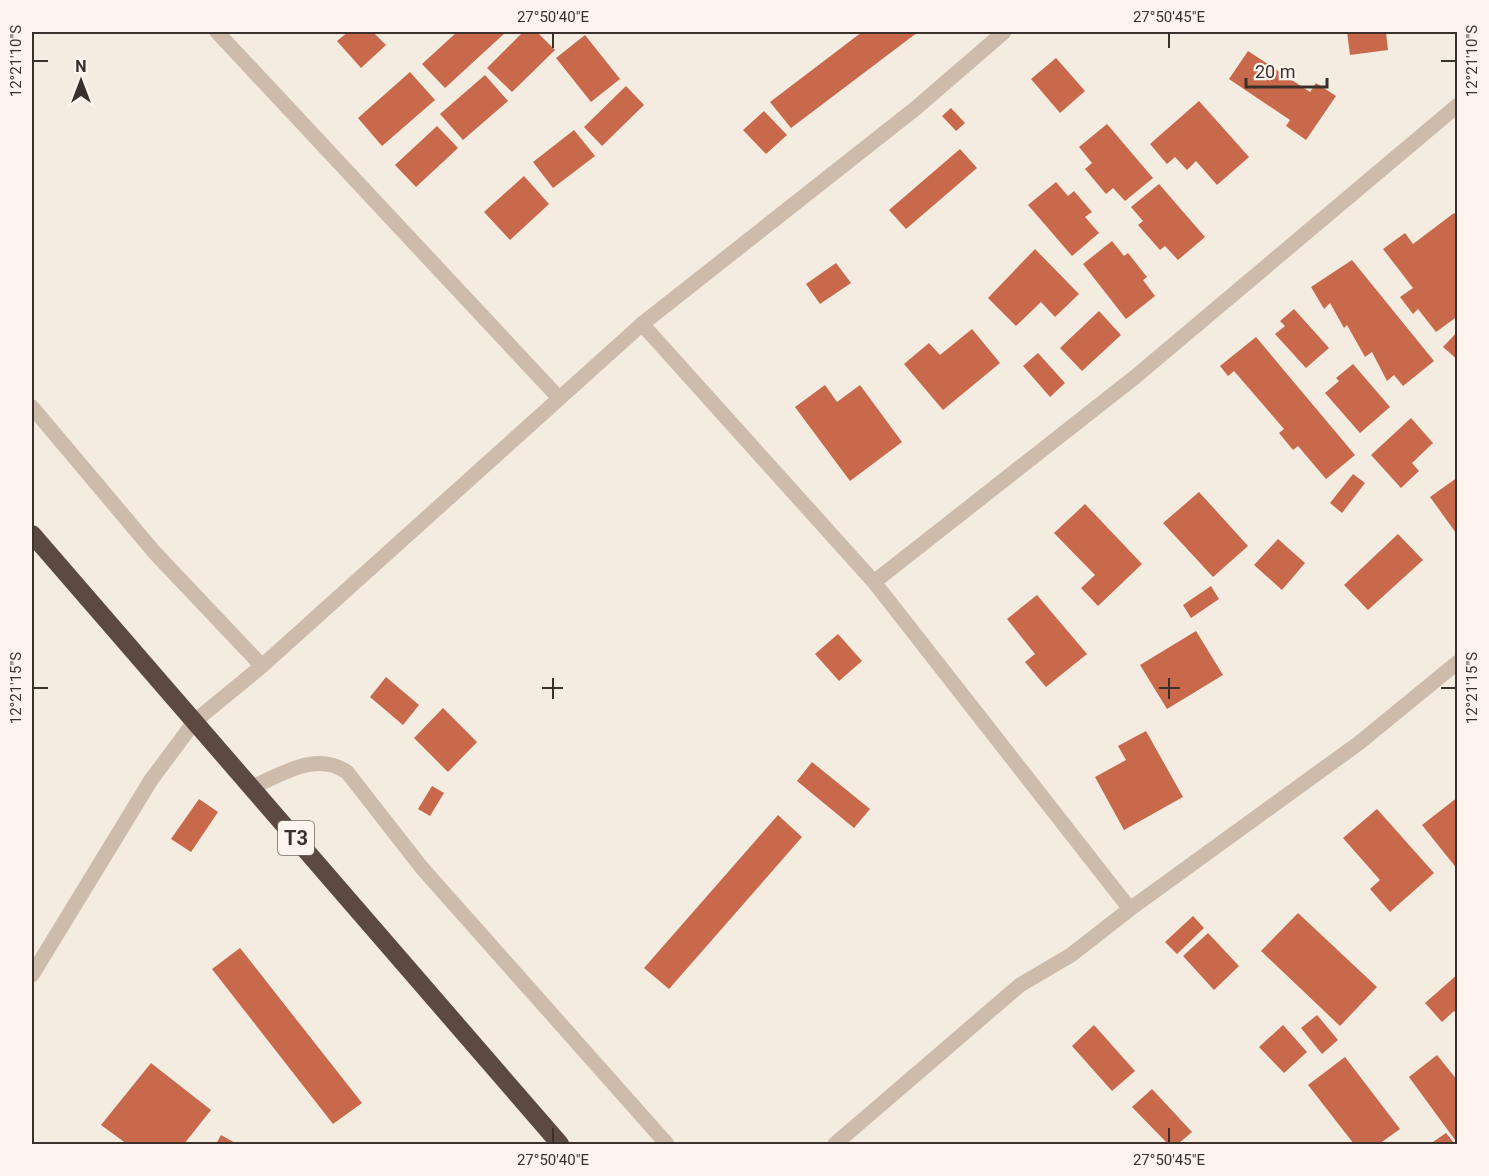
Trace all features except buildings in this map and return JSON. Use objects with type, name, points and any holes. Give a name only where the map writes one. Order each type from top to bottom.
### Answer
[{"type":"highway","name":"T3","points":[[32,534],[560,1144]]},
{"type":"street","points":[[217,32],[559,398]]},
{"type":"street","points":[[32,975],[151,780],[195,722],[262,666],[642,324],[916,108],[1004,32]]},
{"type":"street","points":[[873,582],[1135,377],[1458,105]]},
{"type":"street","points":[[642,324],[873,582],[1130,909]]},
{"type":"street","points":[[32,407],[155,554],[262,666]]},
{"type":"street","points":[[835,1144],[991,1007],[1020,985],[1071,955],[1130,909],[1359,743],[1458,662]]},
{"type":"street","points":[[252,787],[300,767],[323,762],[334,763],[347,772],[422,868],[667,1144]]}]
